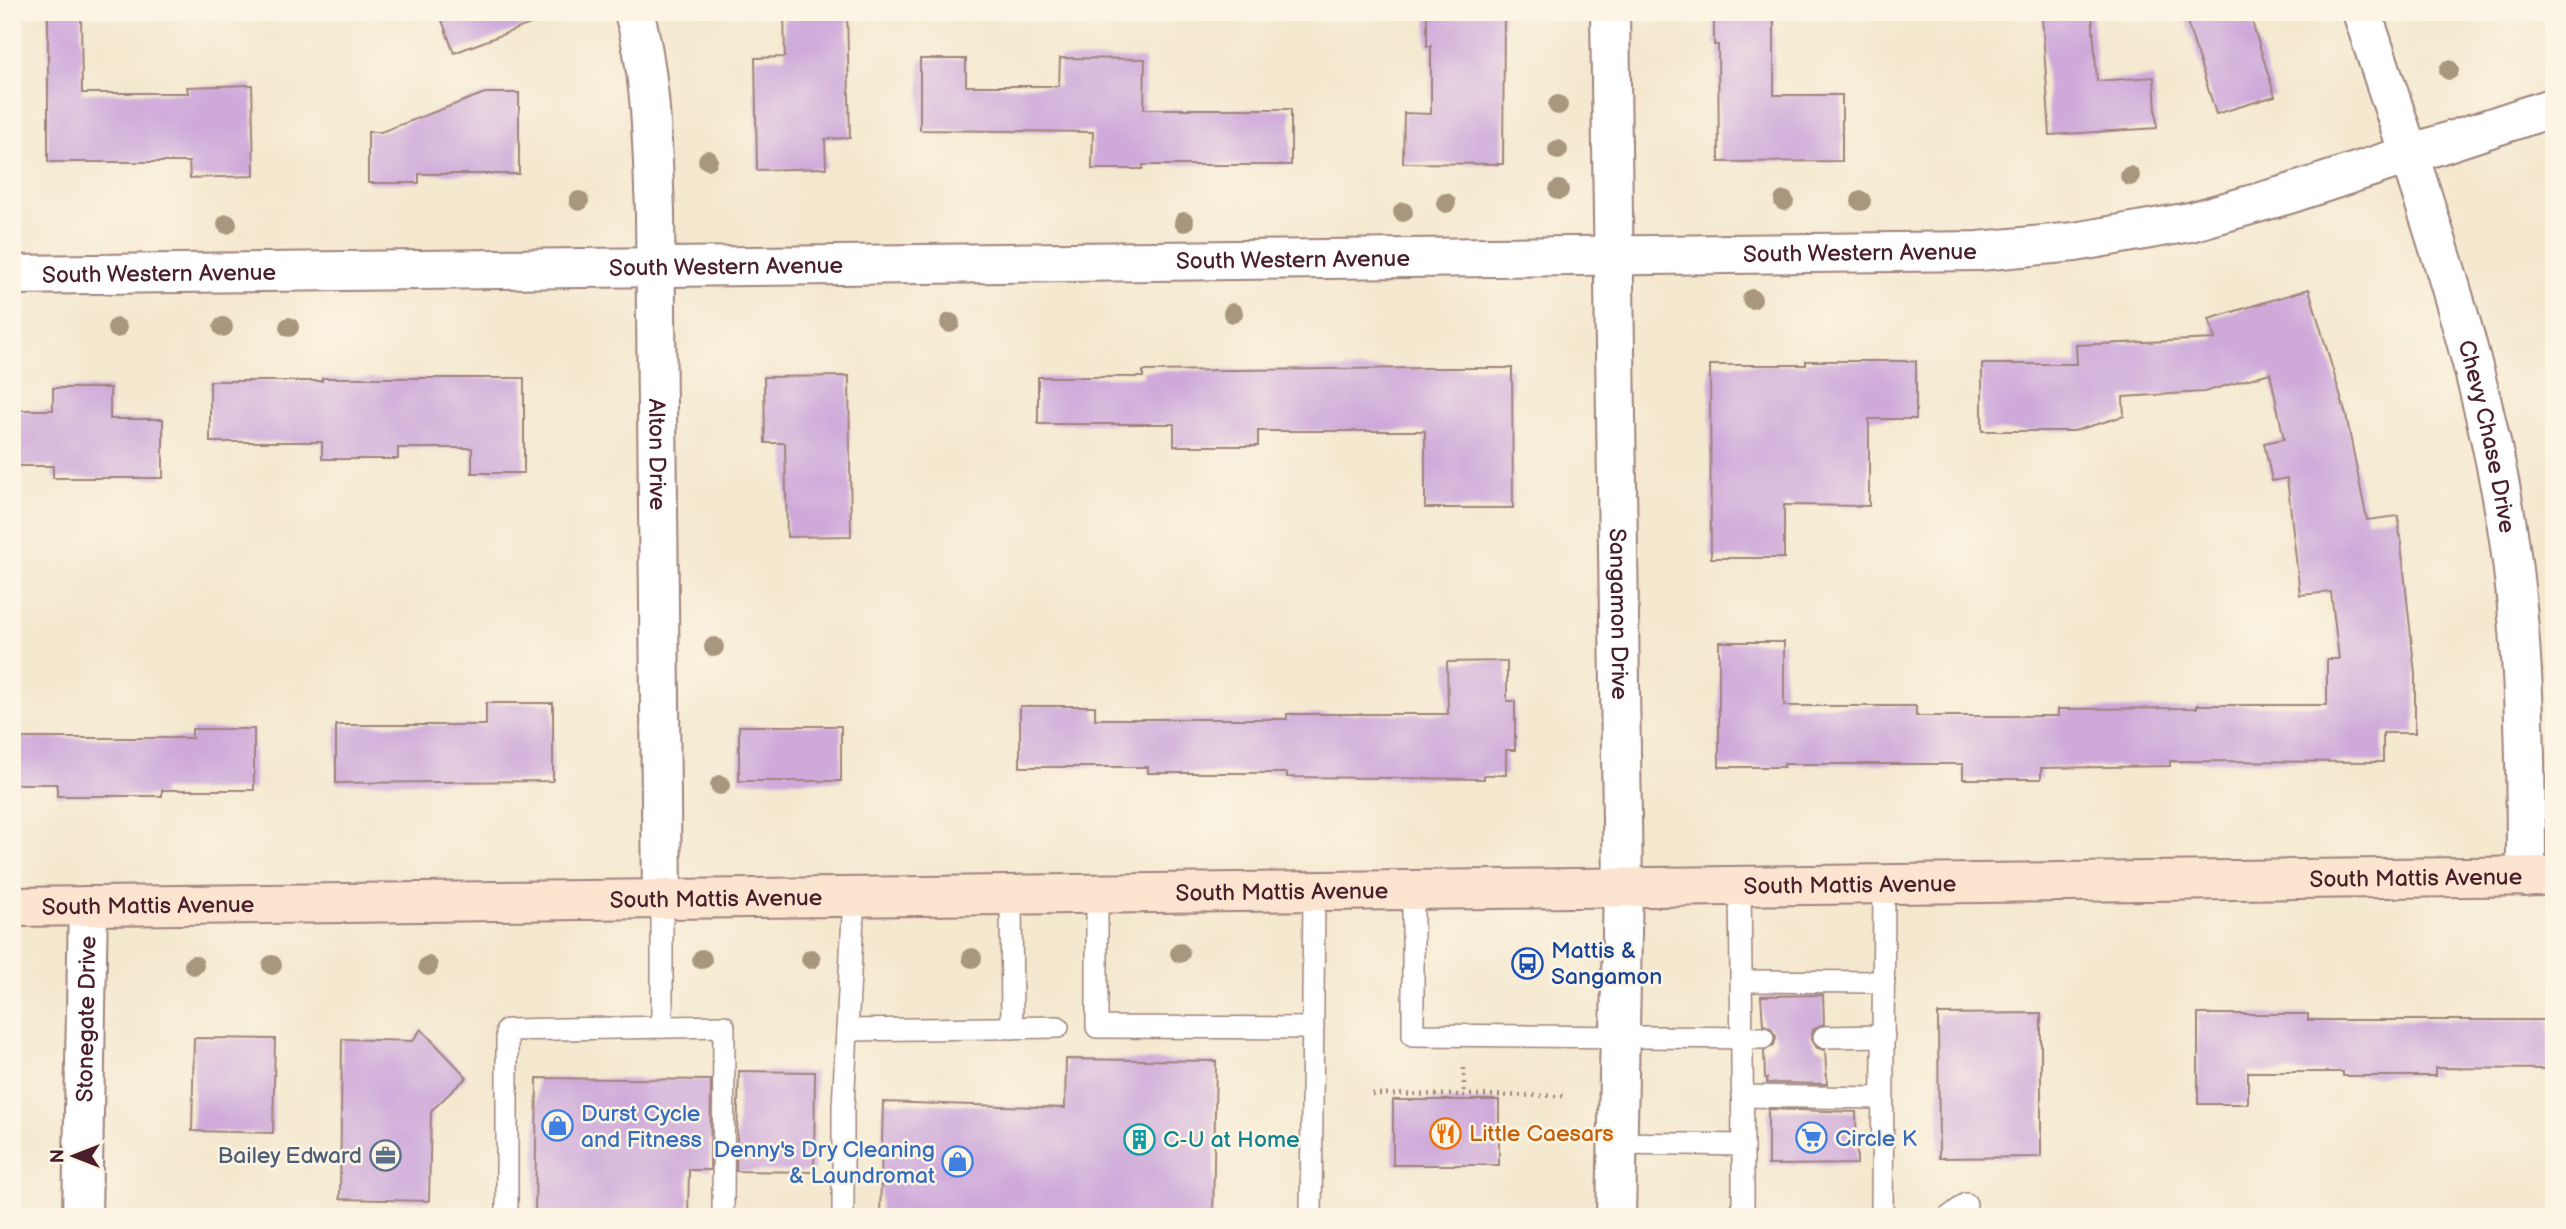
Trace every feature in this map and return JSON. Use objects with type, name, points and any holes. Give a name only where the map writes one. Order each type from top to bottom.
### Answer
[{"type":"main road","name":"South Mattis Avenue","points":[[12,907],[2540,877]]},
{"type":"street","name":"Alton Drive","points":[[634,12],[650,103],[656,211],[662,899]]},
{"type":"street","name":"Sangamon Drive","points":[[1610,12],[1623,887],[1616,1217]]},
{"type":"street","name":"Chevy Chase Drive","points":[[2362,12],[2473,360],[2500,487],[2519,615],[2540,877]]},
{"type":"street","name":"South Western Avenue","points":[[12,275],[1979,251],[2075,242],[2190,222],[2289,194],[2554,107]]},
{"type":"street","name":"Stonegate Drive","points":[[82,1217],[88,906]]},
{"type":"lane","points":[[1882,1217],[1884,884]]},
{"type":"lane","points":[[1740,886],[1742,981],[1753,1038],[1742,1096],[1743,1217]]},
{"type":"lane","points":[[1413,890],[1413,1035],[1753,1038]]},
{"type":"lane","points":[[1311,1217],[1314,891]]},
{"type":"lane","points":[[1097,893],[1097,1027],[1313,1028]]},
{"type":"lane","points":[[1011,894],[1012,1028]]},
{"type":"lane","points":[[843,1217],[843,1107],[854,897]]},
{"type":"lane","points":[[662,899],[662,1027]]},
{"type":"lane","points":[[1742,981],[1884,982]]},
{"type":"lane","points":[[507,1217],[507,1030],[724,1026],[723,1217]]},
{"type":"lane","points":[[847,1030],[1058,1027]]},
{"type":"lane","points":[[1824,1037],[1884,1036]]},
{"type":"lane","points":[[1742,1096],[1883,1098]]},
{"type":"lane","points":[[1618,1143],[1743,1145]]},
{"type":"path","points":[[1372,1094],[1564,1096]]},
{"type":"building","points":[[48,12],[81,12],[82,93],[188,93],[187,87],[252,85],[254,176],[190,178],[189,162],[48,162]]},
{"type":"building","points":[[439,12],[553,12],[554,15],[454,53]]},
{"type":"building","points":[[784,12],[847,12],[850,138],[825,139],[826,168],[757,170],[755,58],[785,57]]},
{"type":"building","points":[[1427,12],[1504,12],[1503,164],[1403,163],[1404,113],[1431,114],[1431,46],[1427,46]]},
{"type":"building","points":[[1714,12],[1774,12],[1774,95],[1842,95],[1842,161],[1719,162],[1718,45],[1714,45]]},
{"type":"building","points":[[2184,12],[2249,12],[2275,96],[2216,114]]},
{"type":"building","points":[[2092,14],[2097,81],[2154,77],[2157,128],[2050,135],[2042,17]]},
{"type":"building","points":[[1060,58],[1145,59],[1144,109],[1291,109],[1291,165],[1143,165],[1143,169],[1092,169],[1093,132],[920,130],[920,59],[966,59],[966,86],[1059,86]]},
{"type":"building","points":[[485,93],[519,93],[519,174],[419,174],[419,183],[368,183],[368,132],[381,132]]},
{"type":"building","points":[[2309,289],[2346,415],[2367,520],[2398,516],[2415,674],[2415,733],[2383,733],[2383,762],[2170,761],[2170,766],[2041,768],[2041,779],[1963,779],[1963,764],[1784,764],[1784,767],[1719,767],[1719,642],[1784,642],[1784,706],[1916,706],[1916,716],[2058,716],[2058,709],[2327,705],[2327,659],[2339,659],[2331,592],[2300,595],[2287,478],[2272,481],[2264,443],[2284,439],[2270,373],[2204,392],[2123,397],[2124,416],[2074,431],[1982,431],[1982,364],[2077,364],[2076,345],[2215,339],[2209,319]]},
{"type":"building","points":[[1806,361],[1916,361],[1916,419],[1869,419],[1869,506],[1784,505],[1784,558],[1711,558],[1710,365],[1806,365]]},
{"type":"building","points":[[1512,368],[1513,508],[1425,508],[1425,431],[1258,431],[1258,446],[1174,446],[1174,424],[1038,424],[1038,377],[1143,377],[1143,371]]},
{"type":"building","points":[[849,376],[851,536],[787,537],[785,443],[765,443],[764,377]]},
{"type":"building","points":[[322,378],[524,378],[524,473],[472,473],[472,448],[398,448],[398,459],[322,459],[322,442],[210,442],[210,381],[322,381]]},
{"type":"building","points":[[53,388],[110,388],[110,419],[163,419],[163,478],[53,478],[53,466],[12,466],[12,410],[53,410]]},
{"type":"building","points":[[1507,661],[1507,701],[1515,701],[1515,750],[1506,750],[1506,775],[1484,775],[1484,779],[1287,777],[1287,773],[1148,773],[1148,767],[1020,767],[1020,706],[1095,706],[1095,719],[1287,719],[1287,714],[1448,714],[1447,662]]},
{"type":"building","points":[[486,703],[553,703],[553,781],[336,783],[336,725],[486,725]]},
{"type":"building","points":[[739,726],[841,726],[841,781],[739,781]]},
{"type":"building","points":[[192,729],[254,729],[254,790],[162,790],[162,796],[57,796],[57,784],[12,784],[12,738],[192,738]]},
{"type":"building","points":[[1823,995],[1824,1024],[1813,1030],[1811,1038],[1817,1048],[1825,1050],[1827,1084],[1767,1083],[1764,1051],[1774,1045],[1776,1037],[1770,1027],[1763,1025],[1761,996]]},
{"type":"building","points":[[2041,1013],[2041,1157],[1939,1158],[1938,1014]]},
{"type":"building","points":[[2198,1014],[2308,1014],[2308,1020],[2549,1020],[2549,1069],[2435,1068],[2435,1076],[2248,1072],[2248,1104],[2198,1104]]},
{"type":"building","name":"Bailey Edward","points":[[421,1029],[467,1077],[431,1111],[429,1201],[340,1199],[342,1039],[413,1041]]},
{"type":"building","points":[[194,1038],[275,1039],[273,1133],[192,1131]]},
{"type":"building","points":[[1066,1059],[1216,1061],[1213,1217],[880,1217],[883,1102],[1065,1108]]},
{"type":"building","points":[[739,1071],[815,1072],[814,1172],[736,1171]]},
{"type":"building","points":[[537,1078],[711,1080],[710,1170],[689,1170],[688,1217],[535,1217]]},
{"type":"building","name":"Little Caesars","points":[[1393,1100],[1499,1100],[1499,1165],[1393,1165]]},
{"type":"building","name":"Circle K","points":[[1768,1109],[1856,1112],[1857,1164],[1768,1165]]},
{"type":"place","name":"Mattis & Sangamon","points":[[1528,963]]},
{"type":"place","name":"Durst Cycle and Fitness","points":[[558,1126]]},
{"type":"place","name":"Little Caesars","points":[[1446,1133]]},
{"type":"place","name":"Circle K","points":[[1812,1138]]},
{"type":"place","name":"C-U at Home","points":[[1140,1139]]},
{"type":"place","name":"Bailey Edward","points":[[385,1155]]},
{"type":"place","name":"Denny's Dry Cleaning & Laundromat","points":[[958,1162]]}]
